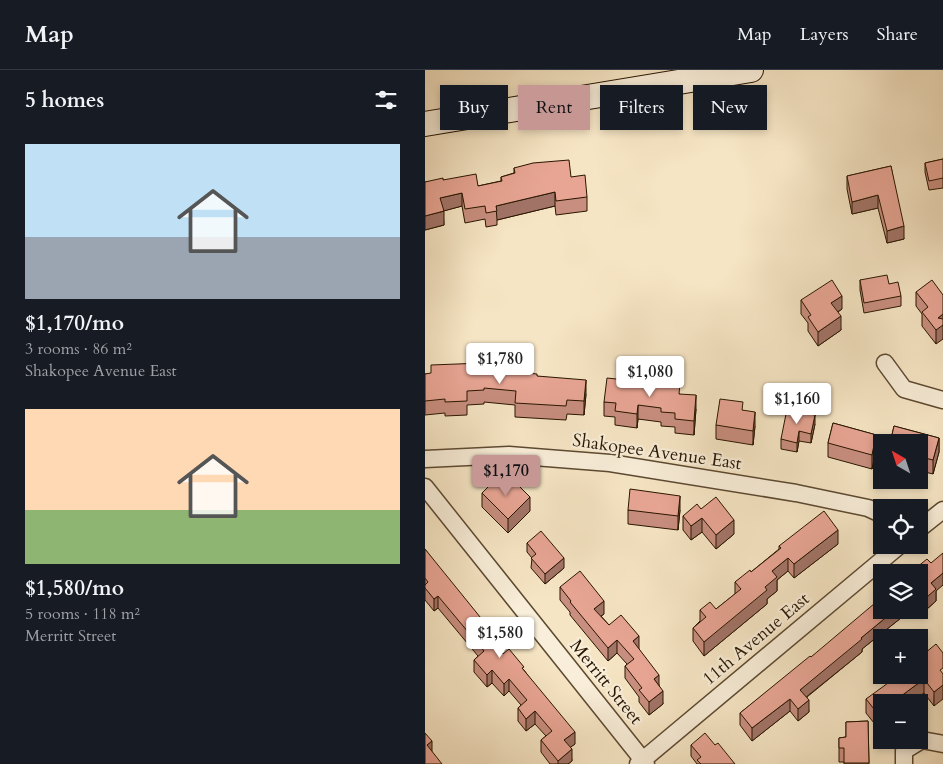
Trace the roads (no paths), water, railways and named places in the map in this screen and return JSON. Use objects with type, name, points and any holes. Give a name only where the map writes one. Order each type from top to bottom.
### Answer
[{"type":"street","points":[[425,124],[751,70]]},
{"type":"street","points":[[885,363],[904,389],[943,400]]},
{"type":"street","name":"Shakopee Avenue East","points":[[425,459],[509,455],[610,463],[796,493],[873,510]]},
{"type":"street","name":"Merritt Street","points":[[425,488],[642,763]]},
{"type":"street","points":[[928,522],[943,510]]},
{"type":"street","name":"11th Avenue East","points":[[642,763],[889,554]]},
{"type":"street","points":[[905,764],[905,751],[923,740],[943,744]]}]
